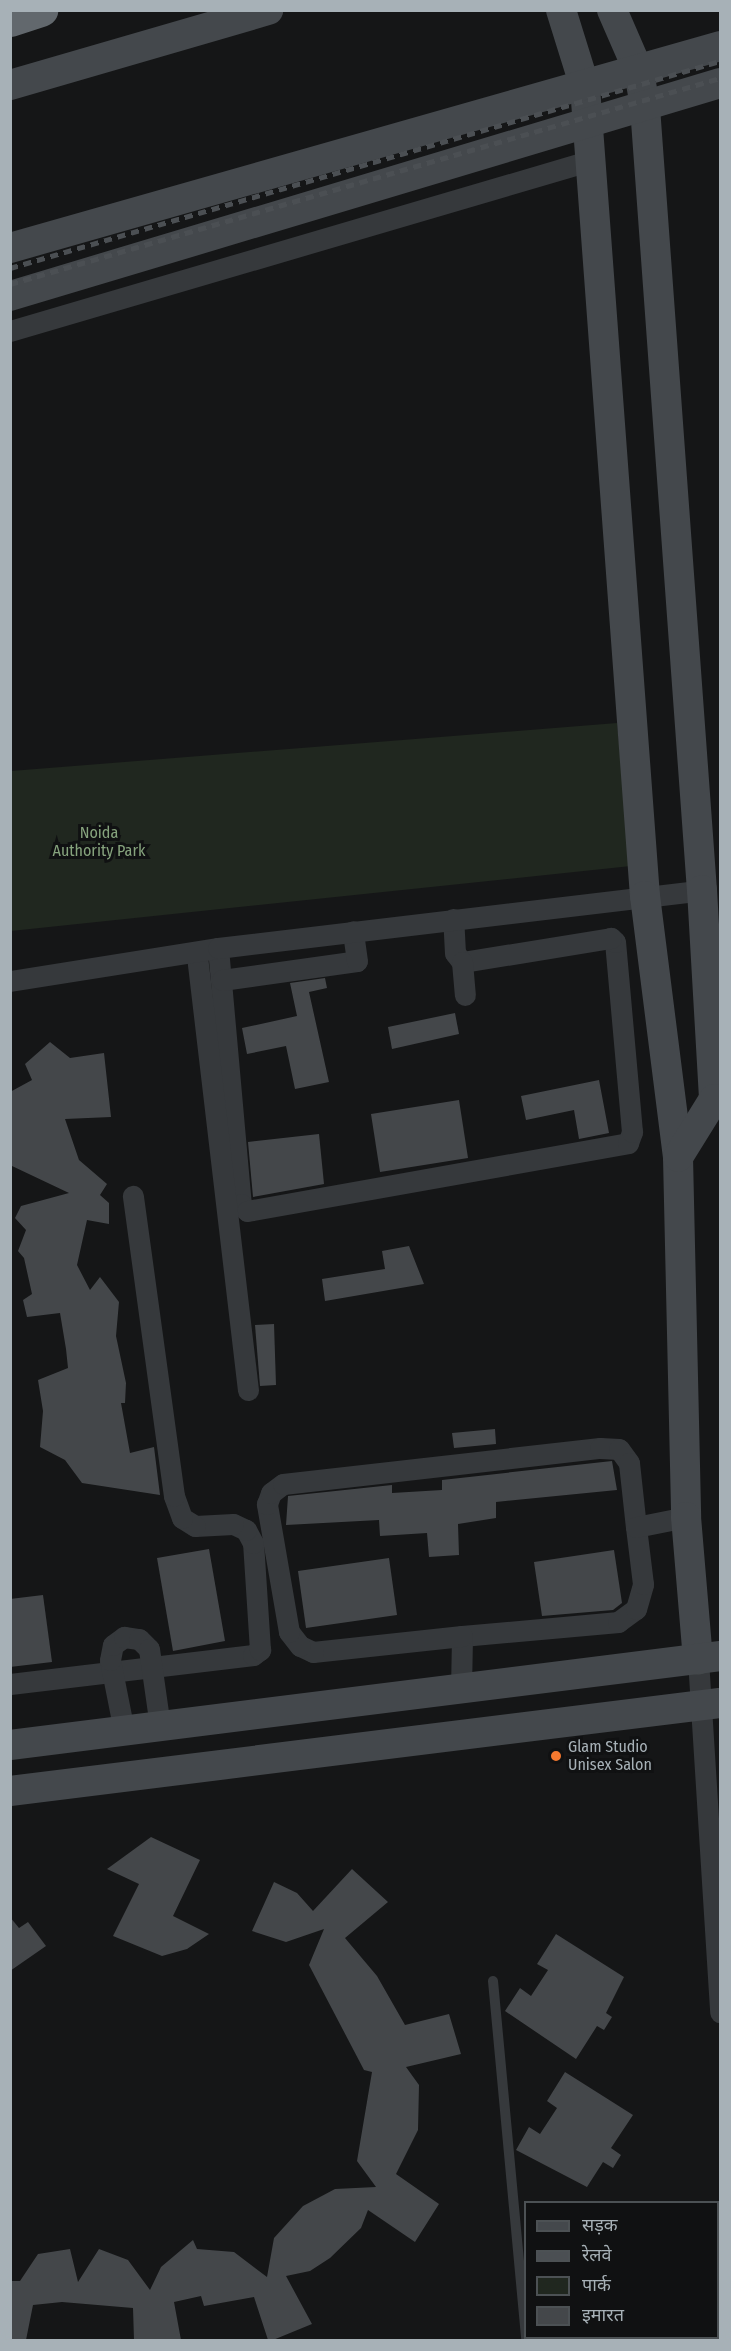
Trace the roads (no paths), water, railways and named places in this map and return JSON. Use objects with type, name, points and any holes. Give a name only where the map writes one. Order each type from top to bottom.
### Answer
[{"type":"highway","points":[[10,20],[41,10]]},
{"type":"street","points":[[10,85],[268,10]]},
{"type":"street","points":[[561,10],[585,87],[589,122],[645,896],[667,1101],[678,1157],[686,1517],[709,1657],[720,2012]]},
{"type":"street","points":[[612,10],[639,72],[645,107],[717,1098],[678,1157]]},
{"type":"street","points":[[10,248],[639,72],[720,46]]},
{"type":"street","points":[[10,296],[720,83]]},
{"type":"street","points":[[10,331],[592,160]]},
{"type":"street","points":[[10,981],[197,956],[218,948],[702,890]]},
{"type":"street","points":[[453,919],[455,953],[462,962],[465,995]]},
{"type":"street","points":[[222,980],[357,961],[353,931]]},
{"type":"street","points":[[218,948],[241,1204],[247,1211],[628,1143],[632,1132],[615,942],[611,938],[462,962]]},
{"type":"street","points":[[197,956],[248,1390]]},
{"type":"street","points":[[667,1101],[717,1098]]},
{"type":"street","points":[[10,1684],[253,1655],[260,1650],[253,1543],[246,1530],[233,1524],[195,1526],[182,1518],[174,1496],[133,1196]]},
{"type":"street","points":[[619,1449],[629,1463],[636,1527],[643,1584],[636,1609],[618,1622],[313,1652],[300,1646],[289,1632],[267,1504],[271,1493],[283,1484],[619,1449]]},
{"type":"street","points":[[636,1527],[686,1517]]},
{"type":"street","points":[[461,1689],[462,1636]]},
{"type":"street","points":[[124,1731],[110,1672],[113,1645],[124,1637],[140,1639],[152,1667],[160,1726]]},
{"type":"street","points":[[10,1745],[709,1657]]},
{"type":"street","points":[[10,1791],[711,1704]]},
{"type":"lane","points":[[493,1981],[524,2318]]},
{"type":"railway","points":[[10,268],[720,61]]},
{"type":"railway","points":[[10,284],[720,78]]},
{"type":"place","name":"Glam Studio Unisex Salon","points":[[556,1756]]},
{"type":"park label","name":"Noida Authority Park","points":[[99,842]]}]
